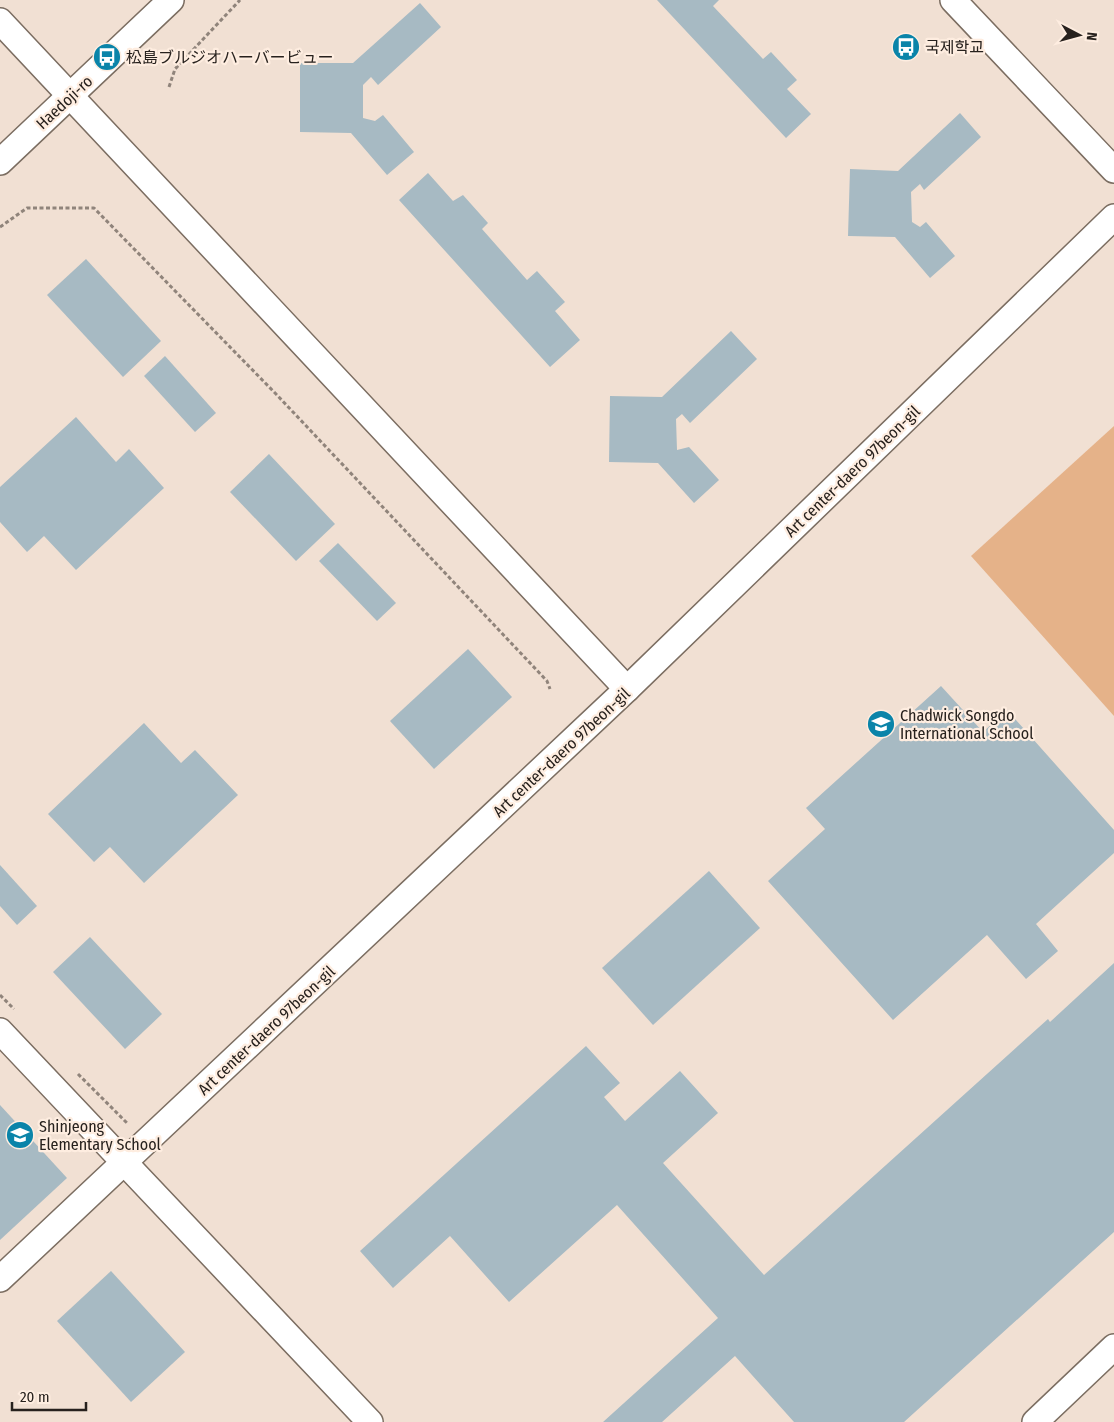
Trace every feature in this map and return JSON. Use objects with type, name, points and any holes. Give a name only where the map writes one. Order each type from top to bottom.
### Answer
[{"type":"street","name":"Haedoji-ro","points":[[0,162],[171,0]]},
{"type":"street","points":[[953,0],[1114,170]]},
{"type":"street","points":[[0,21],[627,689]]},
{"type":"street","name":"Art center-daero 97beon-gil","points":[[0,1279],[627,689],[1114,217]]},
{"type":"street","points":[[0,1031],[370,1422]]},
{"type":"street","points":[[1035,1422],[1114,1347]]},
{"type":"path","points":[[169,88],[175,69],[240,0]]},
{"type":"path","points":[[0,227],[8,219],[27,208],[94,208],[276,394],[547,680],[550,689]]},
{"type":"shaded area","points":[[1114,426],[1114,716],[971,556]]},
{"type":"building","points":[[657,0],[719,0],[713,6],[763,59],[771,52],[797,80],[787,89],[811,114],[786,138]]},
{"type":"building","points":[[420,3],[441,27],[378,85],[371,77],[363,85],[363,118],[375,121],[383,115],[414,152],[387,175],[351,133],[300,132],[300,63],[353,63]]},
{"type":"building","points":[[960,113],[981,137],[924,190],[920,184],[911,192],[912,222],[920,227],[926,222],[955,256],[930,278],[895,237],[848,236],[850,169],[898,171]]},
{"type":"building","points":[[428,173],[453,201],[463,195],[488,223],[482,229],[527,280],[537,271],[565,302],[555,311],[580,340],[550,367],[399,200]]},
{"type":"building","points":[[86,259],[161,341],[123,377],[47,295]]},
{"type":"building","points":[[731,331],[757,359],[690,423],[682,414],[676,419],[677,450],[689,447],[719,480],[694,503],[658,463],[609,462],[610,396],[662,397]]},
{"type":"building","points":[[165,356],[216,413],[195,432],[144,376]]},
{"type":"building","points":[[76,417],[116,462],[129,449],[164,488],[76,570],[44,536],[27,552],[0,522],[0,487]]},
{"type":"building","points":[[269,454],[335,524],[296,561],[230,492]]},
{"type":"building","points":[[338,543],[396,603],[377,621],[319,561]]},
{"type":"building","points":[[468,649],[512,697],[434,769],[390,721]]},
{"type":"building","points":[[941,686],[983,732],[1007,710],[1114,830],[1114,853],[1036,924],[1058,951],[1026,979],[987,935],[893,1020],[768,881],[825,829],[806,808]]},
{"type":"building","points":[[144,723],[181,763],[195,750],[238,795],[144,883],[110,847],[94,862],[48,814]]},
{"type":"building","points":[[0,865],[37,906],[17,925],[0,906]]},
{"type":"building","points":[[709,871],[760,928],[653,1025],[602,968]]},
{"type":"building","points":[[90,937],[162,1014],[125,1049],[53,972]]},
{"type":"building","points":[[1114,963],[1114,1232],[904,1422],[794,1422],[735,1356],[662,1422],[603,1422],[718,1318],[617,1205],[509,1302],[450,1236],[393,1288],[360,1251],[586,1046],[620,1083],[604,1097],[625,1121],[680,1071],[718,1113],[663,1163],[764,1275],[1048,1019],[1050,1022]]},
{"type":"building","name":"Shinjeong Elementary School","points":[[0,1105],[67,1178],[0,1240]]},
{"type":"building","points":[[111,1271],[185,1352],[131,1402],[57,1321]]},
{"type":"place","name":"국제학교","points":[[906,47]]},
{"type":"place","name":"松島ブルジオハーバービュー","points":[[107,57]]},
{"type":"place","name":"Chadwick Songdo International School","points":[[881,724]]},
{"type":"place","name":"Shinjeong Elementary School","points":[[20,1135]]}]
